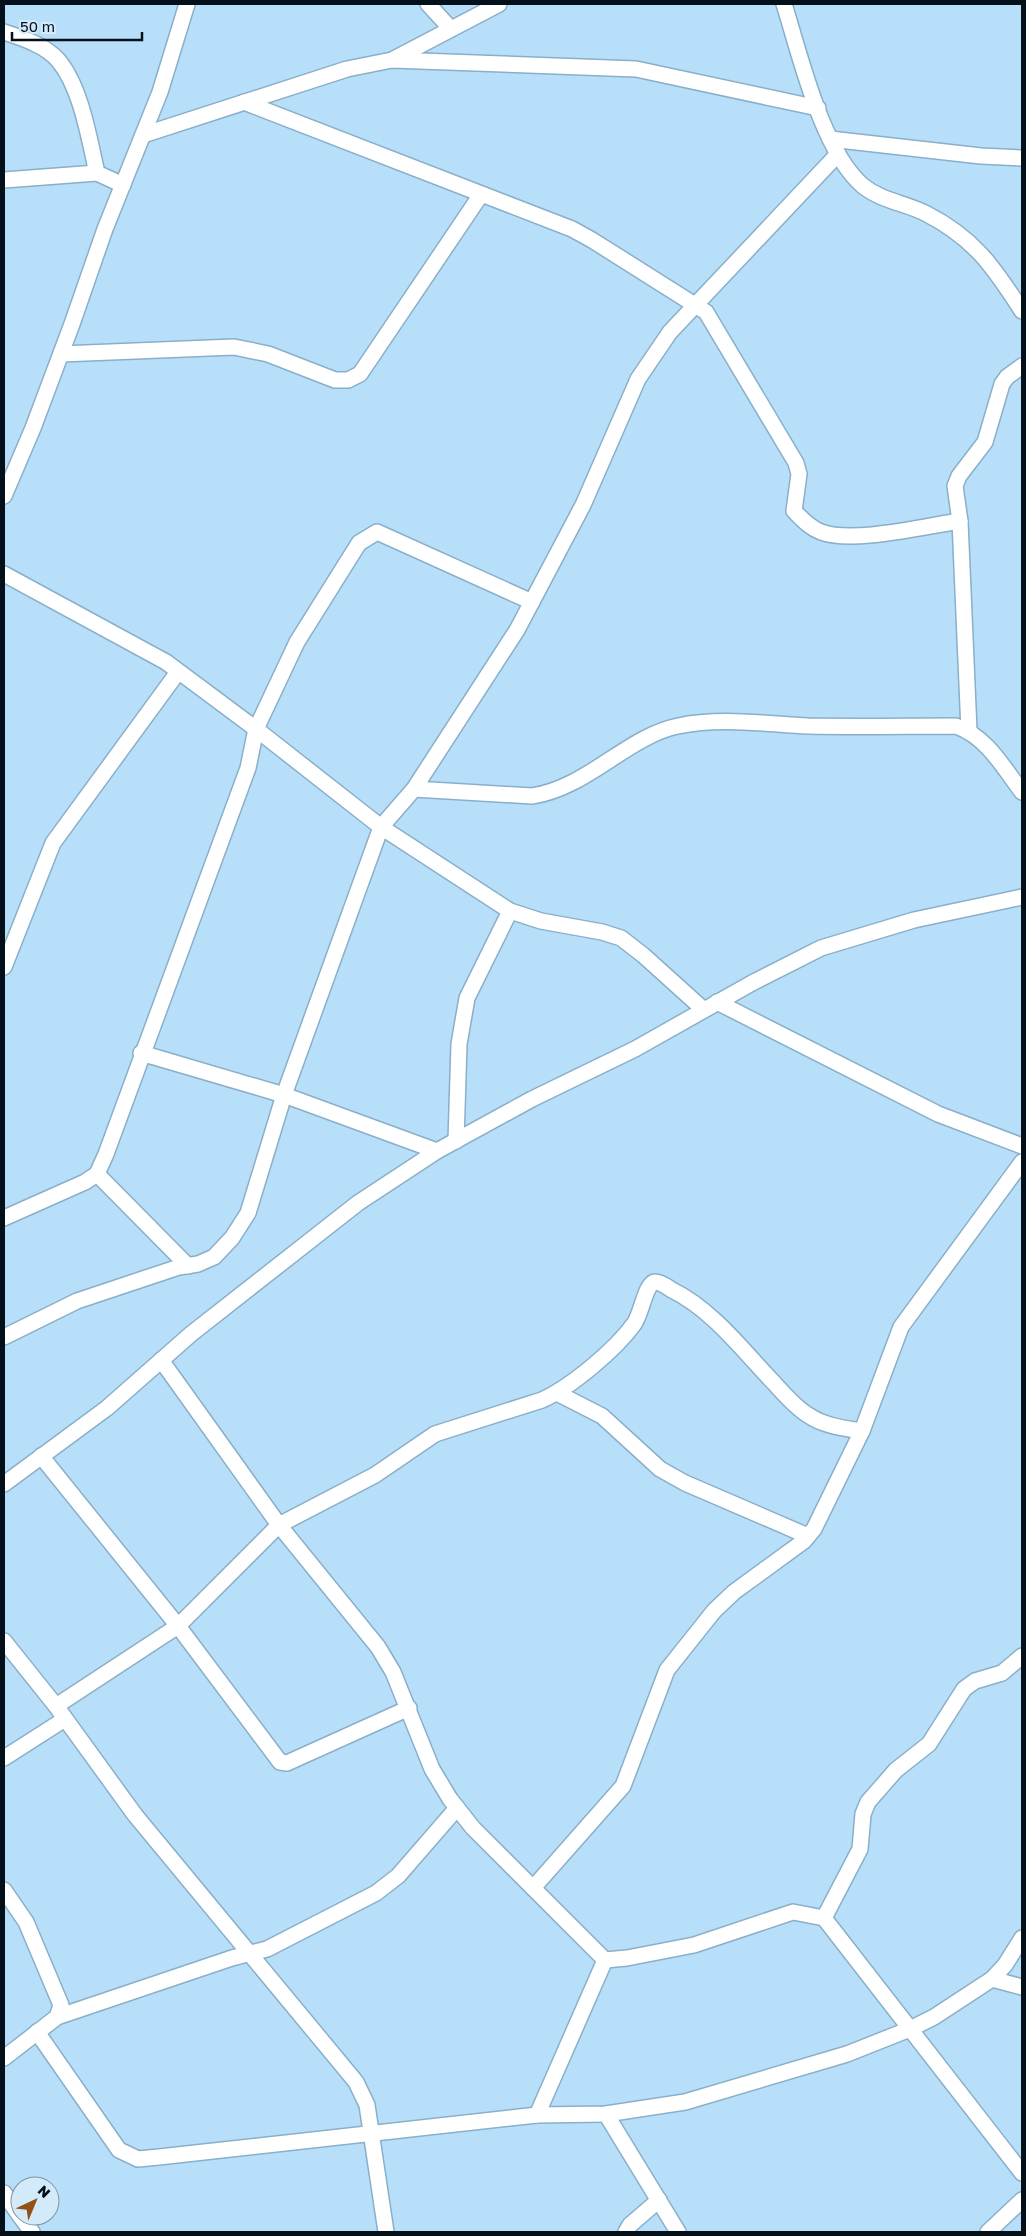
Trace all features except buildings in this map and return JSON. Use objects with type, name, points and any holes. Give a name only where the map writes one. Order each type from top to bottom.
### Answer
[{"type":"street","points":[[4,496],[61,354],[123,185],[160,92],[187,4]]},
{"type":"street","points":[[428,4],[451,29]]},
{"type":"street","points":[[392,60],[499,4]]},
{"type":"street","points":[[784,4],[818,108],[838,154],[863,186],[876,194],[924,212],[957,230],[977,248],[1022,311]]},
{"type":"street","points":[[4,32],[28,39],[57,60],[70,80],[83,116],[97,172]]},
{"type":"street","points":[[143,135],[347,69],[392,60],[636,69],[818,108]]},
{"type":"street","points":[[244,102],[480,196],[572,229],[706,312],[796,463],[799,474],[794,511],[811,527],[823,533],[851,535],[881,533],[960,521]]},
{"type":"street","points":[[830,139],[981,156],[1022,158]]},
{"type":"street","points":[[4,1338],[77,1301],[214,1257],[232,1238],[248,1213],[284,1095],[381,827],[414,789],[517,630],[583,505],[638,379],[670,332],[838,154]]},
{"type":"street","points":[[4,180],[97,172],[123,185]]},
{"type":"street","points":[[61,354],[234,347],[268,354],[335,380],[348,380],[360,374],[480,196]]},
{"type":"street","points":[[970,730],[960,521],[955,486],[959,476],[985,442],[1002,384],[1007,377],[1022,366]]},
{"type":"street","points":[[4,1218],[85,1182],[96,1174],[106,1154],[141,1053],[248,768],[256,729],[297,642],[359,543],[367,536],[378,532],[532,602]]},
{"type":"street","points":[[4,574],[136,645],[178,672],[256,729],[381,827],[510,911],[621,938],[704,1010]]},
{"type":"street","points":[[4,967],[53,844],[178,672]]},
{"type":"street","points":[[414,789],[532,796],[544,794],[565,787],[659,732],[702,722],[809,726],[956,726],[970,730],[981,739],[1022,792]]},
{"type":"street","points":[[4,1484],[106,1408],[191,1334],[358,1203],[437,1151],[532,1099],[635,1048],[717,1002],[821,948],[914,920],[1022,897]]},
{"type":"street","points":[[456,1141],[460,1044],[467,998],[510,911]]},
{"type":"street","points":[[717,1002],[938,1114],[1022,1146]]},
{"type":"street","points":[[141,1053],[284,1095],[437,1151]]},
{"type":"street","points":[[532,1888],[623,1786],[667,1670],[714,1611],[734,1592],[804,1541],[808,1536],[862,1431],[905,1322],[1022,1162]]},
{"type":"street","points":[[96,1174],[188,1266]]},
{"type":"street","points":[[56,1706],[178,1626],[279,1525],[375,1475],[434,1434],[542,1400],[557,1393],[623,1337],[636,1322],[644,1303],[648,1286],[657,1282],[683,1295],[704,1310],[798,1409],[825,1424],[862,1431]]},
{"type":"street","points":[[161,1360],[279,1525],[378,1647],[393,1672],[409,1708],[432,1769],[457,1808],[473,1828],[605,1960],[694,1946],[793,1912],[824,1918],[1022,2173]]},
{"type":"street","points":[[557,1393],[602,1416],[660,1469],[685,1483],[808,1536]]},
{"type":"street","points":[[41,1456],[178,1626],[280,1762],[287,1763],[409,1708]]},
{"type":"street","points":[[4,1641],[56,1706],[135,1815],[356,2082],[367,2105],[386,2232]]},
{"type":"street","points":[[824,1918],[860,1849],[862,1814],[868,1802],[896,1770],[929,1744],[964,1689],[975,1681],[1002,1672],[1022,1656]]},
{"type":"street","points":[[4,1758],[65,1719]]},
{"type":"street","points":[[4,2058],[57,2017],[267,1948],[376,1893],[398,1876],[457,1808]]},
{"type":"street","points":[[4,1890],[26,1922],[61,2005],[57,2017]]},
{"type":"street","points":[[37,2032],[119,2150],[138,2159],[537,2115],[606,2114],[685,2102],[847,2054],[910,2030],[934,2017],[992,1979],[1005,1965],[1022,1938]]},
{"type":"street","points":[[537,2115],[605,1960]]},
{"type":"street","points":[[992,1979],[1022,1987]]},
{"type":"street","points":[[606,2114],[678,2232]]},
{"type":"street","points":[[626,2232],[630,2224],[659,2200]]},
{"type":"street","points":[[988,2232],[1022,2200]]}]
